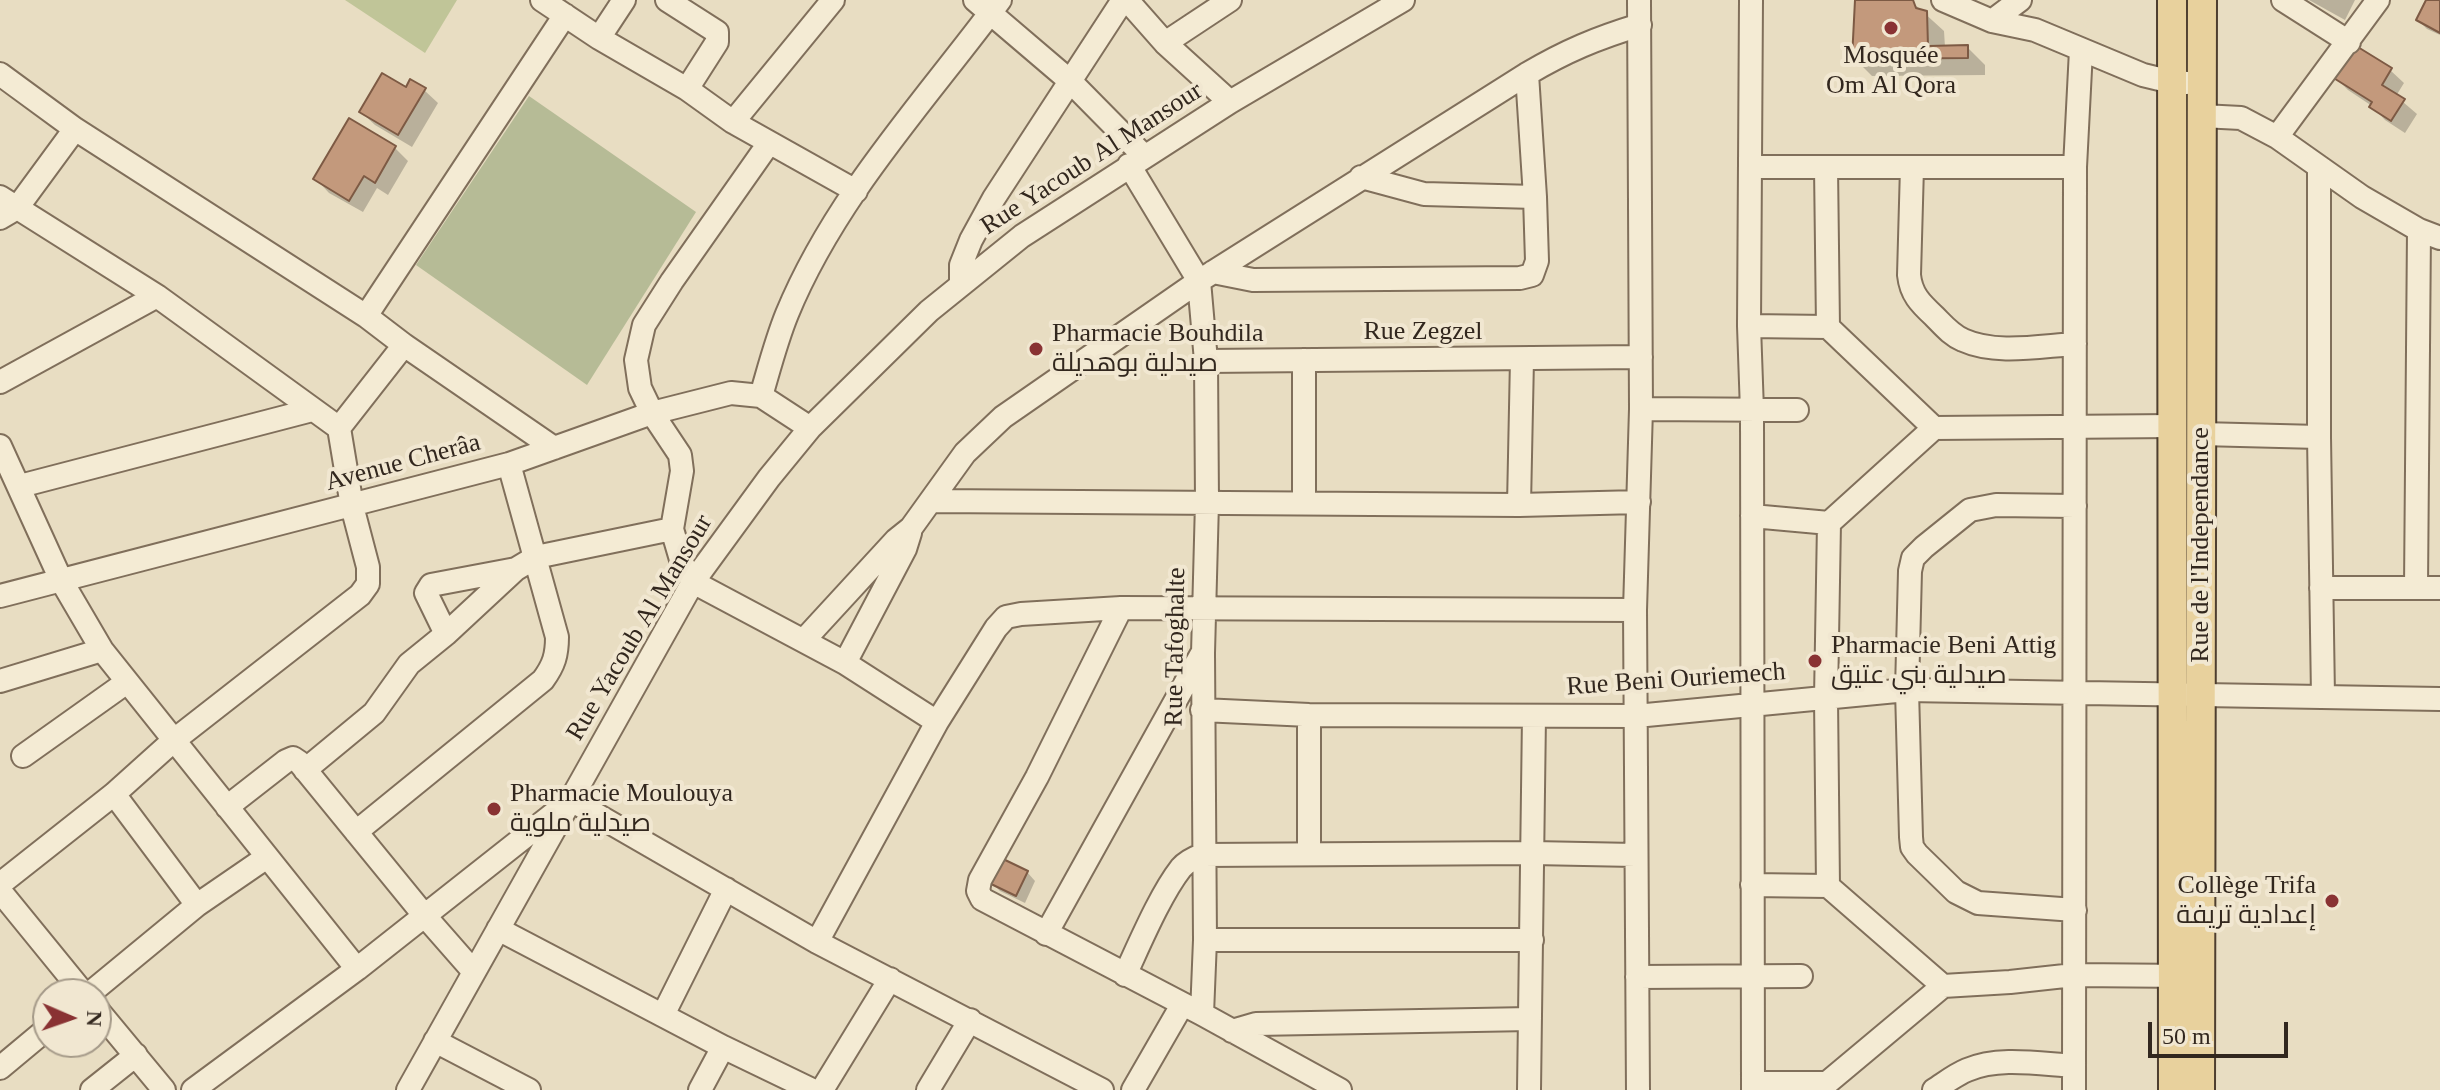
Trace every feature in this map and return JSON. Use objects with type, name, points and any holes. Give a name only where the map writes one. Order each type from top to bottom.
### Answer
[{"type":"main road","name":"Rue de l'Independance","points":[[2172,0],[2173,426],[2188,694]]},
{"type":"main road","name":"Rue de l'Independance","points":[[2200,1090],[2187,976],[2188,694],[2201,434],[2202,0]]},
{"type":"main road","name":"Rue de l'Independance","points":[[2173,1090],[2187,976]]},
{"type":"street","points":[[542,0],[599,38],[687,89],[733,122],[856,191]]},
{"type":"street","points":[[599,38],[624,0]]},
{"type":"street","points":[[667,0],[717,32],[717,42],[687,89]]},
{"type":"street","points":[[733,122],[833,0]]},
{"type":"street","points":[[961,283],[961,265],[994,198],[1125,0],[1165,43],[1230,102]]},
{"type":"street","points":[[1165,43],[1230,0]]},
{"type":"street","name":"Rue Yacoub Al Mansour","points":[[408,1090],[693,582],[810,428],[877,360],[961,283],[1022,236],[1230,102],[1403,0]]},
{"type":"street","points":[[1638,1090],[1635,610],[1641,409],[1639,0]]},
{"type":"street","points":[[1751,0],[1749,326],[1752,411],[1753,1086],[1827,1086],[1943,986],[2074,975],[2187,976]]},
{"type":"street","points":[[1943,0],[1992,21],[2035,30],[2143,75],[2172,82],[2202,83]]},
{"type":"street","points":[[1992,21],[2020,0]]},
{"type":"street","points":[[2283,0],[2349,42]]},
{"type":"street","points":[[2277,137],[2378,0]]},
{"type":"street","points":[[810,428],[761,396],[787,315],[818,252],[856,191],[988,5],[1070,81],[1137,161],[1206,277]]},
{"type":"street","points":[[366,316],[565,15]]},
{"type":"street","points":[[804,640],[896,540],[911,528],[965,453],[1003,417],[1206,277],[1527,74],[1586,43],[1640,25]]},
{"type":"street","points":[[2074,1090],[2075,167],[2081,50]]},
{"type":"street","points":[[0,74],[75,129],[366,316],[554,448]]},
{"type":"street","points":[[1206,277],[1253,280],[1520,278],[1532,275],[1537,261],[1527,74]]},
{"type":"street","points":[[2202,116],[2241,118],[2277,137],[2362,197],[2430,234],[2416,588]]},
{"type":"street","points":[[0,884],[114,794],[173,741],[360,595],[368,584],[368,567],[352,506],[339,428],[157,296],[6,208],[75,129]]},
{"type":"street","points":[[769,143],[644,325],[636,360],[640,388],[652,413],[680,455],[682,471],[672,529],[682,563],[693,582],[845,663],[937,722]]},
{"type":"street","points":[[1751,167],[2075,167]]},
{"type":"street","points":[[1826,167],[1828,327]]},
{"type":"street","points":[[1912,167],[1909,275],[1910,287],[1917,300],[1950,332],[1976,345],[1998,348],[2075,344]]},
{"type":"street","points":[[2319,168],[2323,696]]},
{"type":"street","points":[[1361,177],[1424,194],[1535,197]]},
{"type":"street","name":"Rue Tafoghalte","points":[[1192,1010],[1205,940],[1202,710],[1207,502],[1206,277]]},
{"type":"street","points":[[0,382],[157,296]]},
{"type":"street","points":[[1749,326],[1828,327],[1934,428]]},
{"type":"street","points":[[339,428],[404,345]]},
{"type":"street","name":"Rue Zegzel","points":[[1206,361],[1641,357]]},
{"type":"street","points":[[1519,505],[1522,359]]},
{"type":"street","points":[[1304,360],[1304,503]]},
{"type":"street","name":"Avenue Cherâa","points":[[0,596],[509,464],[652,413],[731,393],[761,396]]},
{"type":"street","points":[[1641,409],[1797,410]]},
{"type":"street","points":[[20,486],[312,410]]},
{"type":"street","points":[[1828,886],[1826,698],[1829,523],[1934,428],[2173,426]]},
{"type":"street","points":[[2201,434],[2319,437]]},
{"type":"street","points":[[0,446],[61,580],[102,650],[357,969]]},
{"type":"street","points":[[356,832],[543,680],[553,666],[557,637],[526,563],[509,464]]},
{"type":"street","points":[[933,501],[1519,505],[1639,502]]},
{"type":"street","points":[[2075,506],[1996,505],[1970,510],[1913,558],[1910,571],[1907,690],[1911,837],[1917,854],[1956,892],[1978,903],[2075,910]]},
{"type":"street","points":[[1752,516],[1829,523]]},
{"type":"street","points":[[845,663],[905,549],[911,528]]},
{"type":"street","points":[[446,634],[429,603],[426,593],[431,585],[672,529]]},
{"type":"street","points":[[305,770],[374,713],[409,664],[526,563]]},
{"type":"street","points":[[2321,588],[2440,588]]},
{"type":"street","points":[[817,942],[937,722],[1006,617],[1121,608],[1635,610]]},
{"type":"street","points":[[1121,608],[1037,777],[980,880],[978,891],[982,899],[1340,1090]]},
{"type":"street","points":[[0,681],[102,650]]},
{"type":"street","points":[[1046,934],[1203,653]]},
{"type":"street","points":[[23,756],[127,682]]},
{"type":"street","name":"Rue Beni Ouriemech","points":[[1202,710],[1309,715],[1636,716],[1907,690],[2440,699]]},
{"type":"street","points":[[1309,715],[1309,853]]},
{"type":"street","points":[[1529,1090],[1534,716]]},
{"type":"street","points":[[227,807],[286,761],[293,758],[299,762],[474,972]]},
{"type":"street","points":[[114,794],[197,905]]},
{"type":"street","points":[[193,1090],[357,969],[571,800],[817,942],[1102,1090]]},
{"type":"street","points":[[1125,975],[1182,867],[1202,855],[1635,855]]},
{"type":"street","points":[[106,978],[197,905],[267,857]]},
{"type":"street","points":[[1752,885],[1828,886],[1943,986]]},
{"type":"street","points":[[663,1015],[726,889]]},
{"type":"street","points":[[0,891],[73,978]]},
{"type":"street","points":[[498,929],[812,1090]]},
{"type":"street","points":[[1205,940],[1532,940]]},
{"type":"street","points":[[1637,977],[1801,976]]},
{"type":"street","points":[[822,1090],[890,979]]},
{"type":"street","points":[[1133,1090],[1192,1010]]},
{"type":"street","points":[[1232,1031],[1256,1024],[1530,1019]]},
{"type":"street","points":[[928,1090],[970,1020]]},
{"type":"street","points":[[112,1027],[164,1090]]},
{"type":"street","points":[[0,1068],[32,1041]]},
{"type":"street","points":[[435,1041],[529,1090]]},
{"type":"street","points":[[700,1090],[723,1047]]},
{"type":"street","points":[[92,1090],[136,1055]]},
{"type":"street","points":[[1934,1090],[1980,1065],[2004,1062],[2074,1066]]},
{"type":"green space","points":[[345,0],[457,0],[425,53]]},
{"type":"green space","points":[[529,96],[696,212],[587,385],[416,265]]},
{"type":"building","name":"Mosquée Om Al Qora","points":[[1855,0],[1913,0],[1916,8],[1927,11],[1928,46],[1968,45],[1968,58],[1852,59]]},
{"type":"building","points":[[2426,0],[2440,0],[2440,33],[2416,20]]},
{"type":"building","points":[[2353,44],[2392,68],[2382,85],[2405,99],[2391,121],[2369,107],[2372,102],[2332,77]]},
{"type":"building","points":[[382,73],[406,87],[410,79],[426,88],[398,135],[359,112]]},
{"type":"building","points":[[349,118],[396,146],[375,183],[364,176],[349,201],[313,179]]},
{"type":"building","points":[[1001,858],[1028,871],[1016,896],[989,883]]},
{"type":"place","name":"Mosquée Om Al Qora","points":[[1891,28]]},
{"type":"place","name":"Pharmacie Bouhdila صيدلية بوهديلة","points":[[1036,349]]},
{"type":"place","name":"Pharmacie Beni Attig صيدلية بني عتيق","points":[[1815,661]]},
{"type":"place","name":"Pharmacie Moulouya صيدلية ملوية","points":[[494,809]]},
{"type":"place","name":"Collège Trifa إعدادية تريفة","points":[[2332,901]]}]
